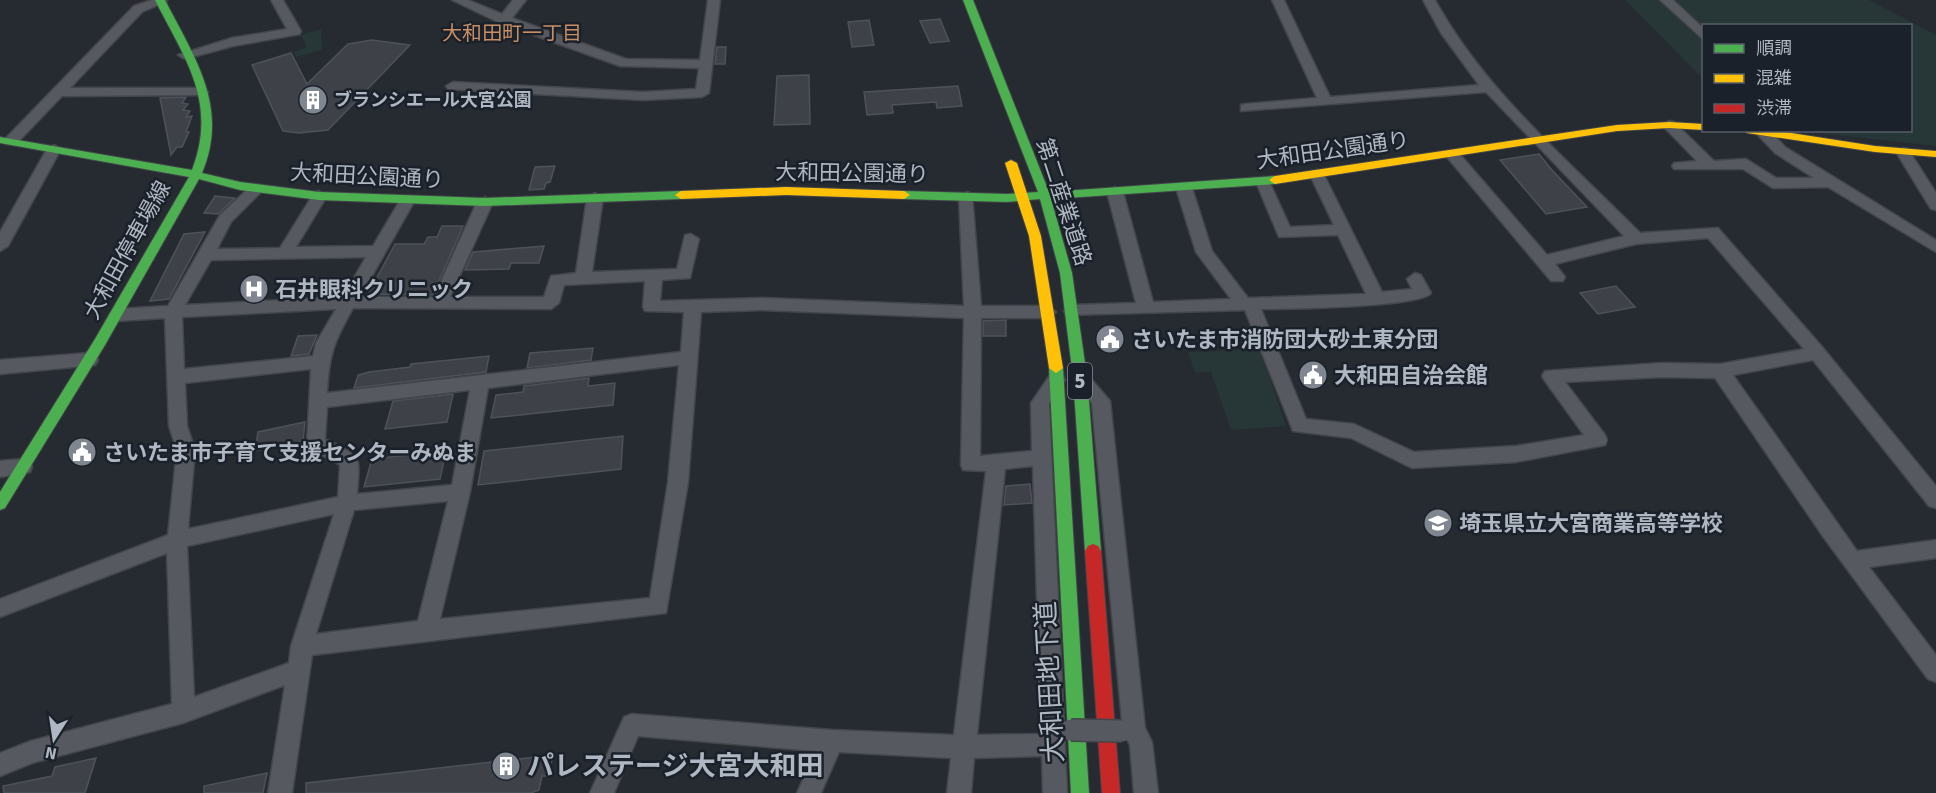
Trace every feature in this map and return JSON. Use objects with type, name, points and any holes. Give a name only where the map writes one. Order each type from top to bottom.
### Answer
[{"type":"main road","name":"大和田停車場線","points":[[0,504],[117,315],[169,223],[207,136],[206,114],[201,92],[161,0]]},
{"type":"main road","name":"第二産業道路","points":[[968,0],[1045,196],[1057,234],[1072,311],[1080,377],[1111,793]]},
{"type":"main road","name":"大和田公園通り","points":[[6,141],[192,174],[256,189],[319,196],[485,202],[786,190],[1023,198],[1263,182],[1617,128],[1669,125],[1702,127]]},
{"type":"main road","points":[[1764,132],[1807,135],[1903,152],[1936,154]]},
{"type":"main road","name":"第二産業道路","points":[[1004,145],[1035,236],[1048,312],[1057,378],[1068,568]]},
{"type":"main road","name":"大和田地下道","points":[[1068,568],[1080,793]]},
{"type":"street","points":[[6,141],[58,92],[138,9],[161,0]]},
{"type":"street","points":[[185,55],[232,42],[295,31],[278,0]]},
{"type":"street","points":[[458,0],[504,20],[625,63],[704,64]]},
{"type":"street","points":[[504,20],[520,0]]},
{"type":"street","points":[[453,86],[643,96],[702,93],[714,0]]},
{"type":"street","points":[[1278,0],[1325,101]]},
{"type":"street","points":[[1429,0],[1448,33],[1489,88],[1636,239]]},
{"type":"street","points":[[1666,0],[1702,34]]},
{"type":"street","points":[[1246,108],[1489,88]]},
{"type":"street","points":[[58,92],[201,92]]},
{"type":"street","points":[[1669,125],[1710,166]]},
{"type":"street","points":[[1764,132],[1780,150],[1936,246]]},
{"type":"street","points":[[0,246],[54,149]]},
{"type":"street","points":[[1903,152],[1936,205]]},
{"type":"street","points":[[1452,154],[1557,276]]},
{"type":"street","points":[[1679,166],[1746,164],[1773,183],[1830,182]]},
{"type":"street","points":[[1317,175],[1377,299]]},
{"type":"street","points":[[1263,182],[1286,233],[1344,230]]},
{"type":"street","points":[[1184,188],[1204,252],[1247,303],[1300,426],[1354,431],[1412,460],[1516,454],[1598,440],[1551,376],[1662,370],[1720,371],[1817,353]]},
{"type":"street","points":[[183,712],[177,540],[186,450],[178,426],[174,377],[173,312],[225,219],[256,189]]},
{"type":"street","points":[[1115,192],[1146,308]]},
{"type":"street","points":[[285,253],[319,196]]},
{"type":"street","points":[[967,197],[973,312],[970,465],[1041,458]]},
{"type":"street","points":[[583,278],[595,198]]},
{"type":"street","points":[[280,793],[302,646],[347,503],[350,461],[316,443],[320,362],[325,343],[407,200]]},
{"type":"street","points":[[440,302],[485,202]]},
{"type":"street","points":[[1545,261],[1636,239],[1712,232],[1817,353],[1936,500]]},
{"type":"street","points":[[117,315],[347,303],[440,302],[514,305],[551,303],[557,280],[684,274],[691,239]]},
{"type":"street","points":[[206,255],[377,251]]},
{"type":"street","points":[[654,275],[651,307],[830,305],[973,312],[1048,312]]},
{"type":"street","points":[[1072,311],[1377,299],[1422,293],[1415,279]]},
{"type":"street","points":[[302,646],[427,630],[659,606],[678,482],[693,307]]},
{"type":"street","points":[[317,401],[689,357]]},
{"type":"street","points":[[0,367],[89,360]]},
{"type":"street","points":[[174,377],[320,362]]},
{"type":"street","points":[[1720,371],[1852,560],[1936,672]]},
{"type":"street","points":[[1080,377],[1101,401],[1128,731]]},
{"type":"street","points":[[1055,793],[1059,735],[1041,458],[1040,403],[1057,378]]},
{"type":"street","points":[[427,630],[460,492],[480,382]]},
{"type":"street","points":[[959,793],[996,463]]},
{"type":"street","points":[[0,469],[23,467]]},
{"type":"street","points":[[0,608],[177,540],[347,503],[460,492]]},
{"type":"street","points":[[1852,560],[1936,549]]},
{"type":"street","points":[[0,765],[31,752],[183,712],[298,670]]},
{"type":"street","points":[[602,793],[632,725],[832,741],[963,747],[1059,735],[1128,731],[1141,742],[1146,793]]},
{"type":"street","points":[[809,793],[832,741]]},
{"type":"shaded area","points":[[1625,0],[1869,0],[1936,35],[1936,146],[1809,132],[1912,132],[1912,24],[1702,24],[1702,78]]},
{"type":"shaded area","points":[[321,29],[322,50],[296,57],[294,52],[307,47],[301,35]]},
{"type":"shaded area","points":[[1260,349],[1286,426],[1231,430],[1211,372],[1195,373],[1188,352]]},
{"type":"building","points":[[940,19],[949,41],[930,43],[920,21]]},
{"type":"building","points":[[869,20],[874,45],[852,47],[848,22]]},
{"type":"building","name":"ブランシエール大宮公園","points":[[372,40],[410,45],[328,130],[299,133],[283,131],[252,65],[291,53],[307,84],[348,44]]},
{"type":"building","points":[[717,47],[726,47],[725,64],[715,64]]},
{"type":"building","points":[[809,75],[810,124],[774,125],[777,76]]},
{"type":"building","points":[[958,86],[962,106],[937,108],[936,102],[892,105],[893,113],[867,115],[864,92]]},
{"type":"building","points":[[186,97],[182,103],[188,104],[183,110],[190,111],[186,117],[192,116],[186,132],[189,132],[182,147],[177,147],[171,155],[160,98]]},
{"type":"building","points":[[1539,154],[1587,207],[1546,214],[1500,160]]},
{"type":"building","points":[[555,166],[550,182],[546,183],[544,189],[529,190],[535,167]]},
{"type":"building","points":[[215,196],[235,198],[218,214],[204,213]]},
{"type":"building","points":[[442,226],[463,226],[433,295],[368,294],[395,244],[424,244],[428,237],[437,237]]},
{"type":"building","points":[[205,232],[169,299],[150,301],[184,234]]},
{"type":"building","points":[[544,246],[539,263],[511,263],[509,269],[465,270],[473,252]]},
{"type":"building","points":[[1616,286],[1635,307],[1598,314],[1580,293]]},
{"type":"building","points":[[1006,320],[1006,336],[983,336],[983,321]]},
{"type":"building","points":[[317,335],[309,354],[291,356],[298,336]]},
{"type":"building","points":[[593,348],[591,360],[527,368],[530,353]]},
{"type":"building","points":[[489,356],[486,372],[354,388],[358,375],[369,372],[410,367],[411,364]]},
{"type":"building","points":[[589,378],[588,386],[615,383],[613,405],[491,418],[496,395],[523,392],[524,386]]},
{"type":"building","points":[[453,394],[447,422],[385,429],[393,401]]},
{"type":"building","points":[[305,422],[303,441],[255,451],[258,432]]},
{"type":"building","points":[[623,436],[621,469],[478,485],[484,451]]},
{"type":"building","points":[[446,451],[440,479],[364,487],[372,459]]},
{"type":"building","points":[[1030,484],[1032,503],[1004,505],[1006,486]]},
{"type":"building","name":"パレステージ大宮大和田","points":[[554,755],[546,776],[542,776],[539,790],[531,793],[306,793],[306,783]]},
{"type":"building","points":[[96,758],[85,793],[4,793],[3,786],[52,776],[55,767]]},
{"type":"building","points":[[267,773],[263,793],[204,793],[204,786]]},
{"type":"traffic: fast","points":[[0,504],[119,309],[198,170],[207,138],[208,122],[203,90],[160,0]]},
{"type":"traffic: fast","points":[[968,0],[1045,196],[1066,273],[1080,377],[1093,551]]},
{"type":"traffic: fast","points":[[0,140],[192,174],[240,186],[319,196],[485,202],[681,195]]},
{"type":"traffic: fast","points":[[904,195],[1007,198],[1275,180]]},
{"type":"traffic: fast","points":[[1056,368],[1080,793]]},
{"type":"traffic: slow","points":[[1275,180],[1617,128],[1669,125],[1702,127]]},
{"type":"traffic: slow","points":[[1760,132],[1875,149],[1936,154]]},
{"type":"traffic: slow","points":[[1011,163],[1035,236],[1056,368]]},
{"type":"traffic: slow","points":[[681,195],[786,191],[904,195]]},
{"type":"traffic: jam","points":[[1093,551],[1111,793]]},
{"type":"place","name":"ブランシエール大宮公園","points":[[313,100]]},
{"type":"place","name":"石井眼科クリニック","points":[[254,289]]},
{"type":"place","name":"さいたま市消防団大砂土東分団","points":[[1110,339]]},
{"type":"place","name":"大和田自治会館","points":[[1313,375]]},
{"type":"place","name":"さいたま市子育て支援センターみぬま","points":[[82,452]]},
{"type":"place","name":"埼玉県立大宮商業高等学校","points":[[1438,523]]},
{"type":"place","name":"パレステージ大宮大和田","points":[[506,766]]},
{"type":"district","name":"大和田町一丁目","points":[[512,33]]}]
